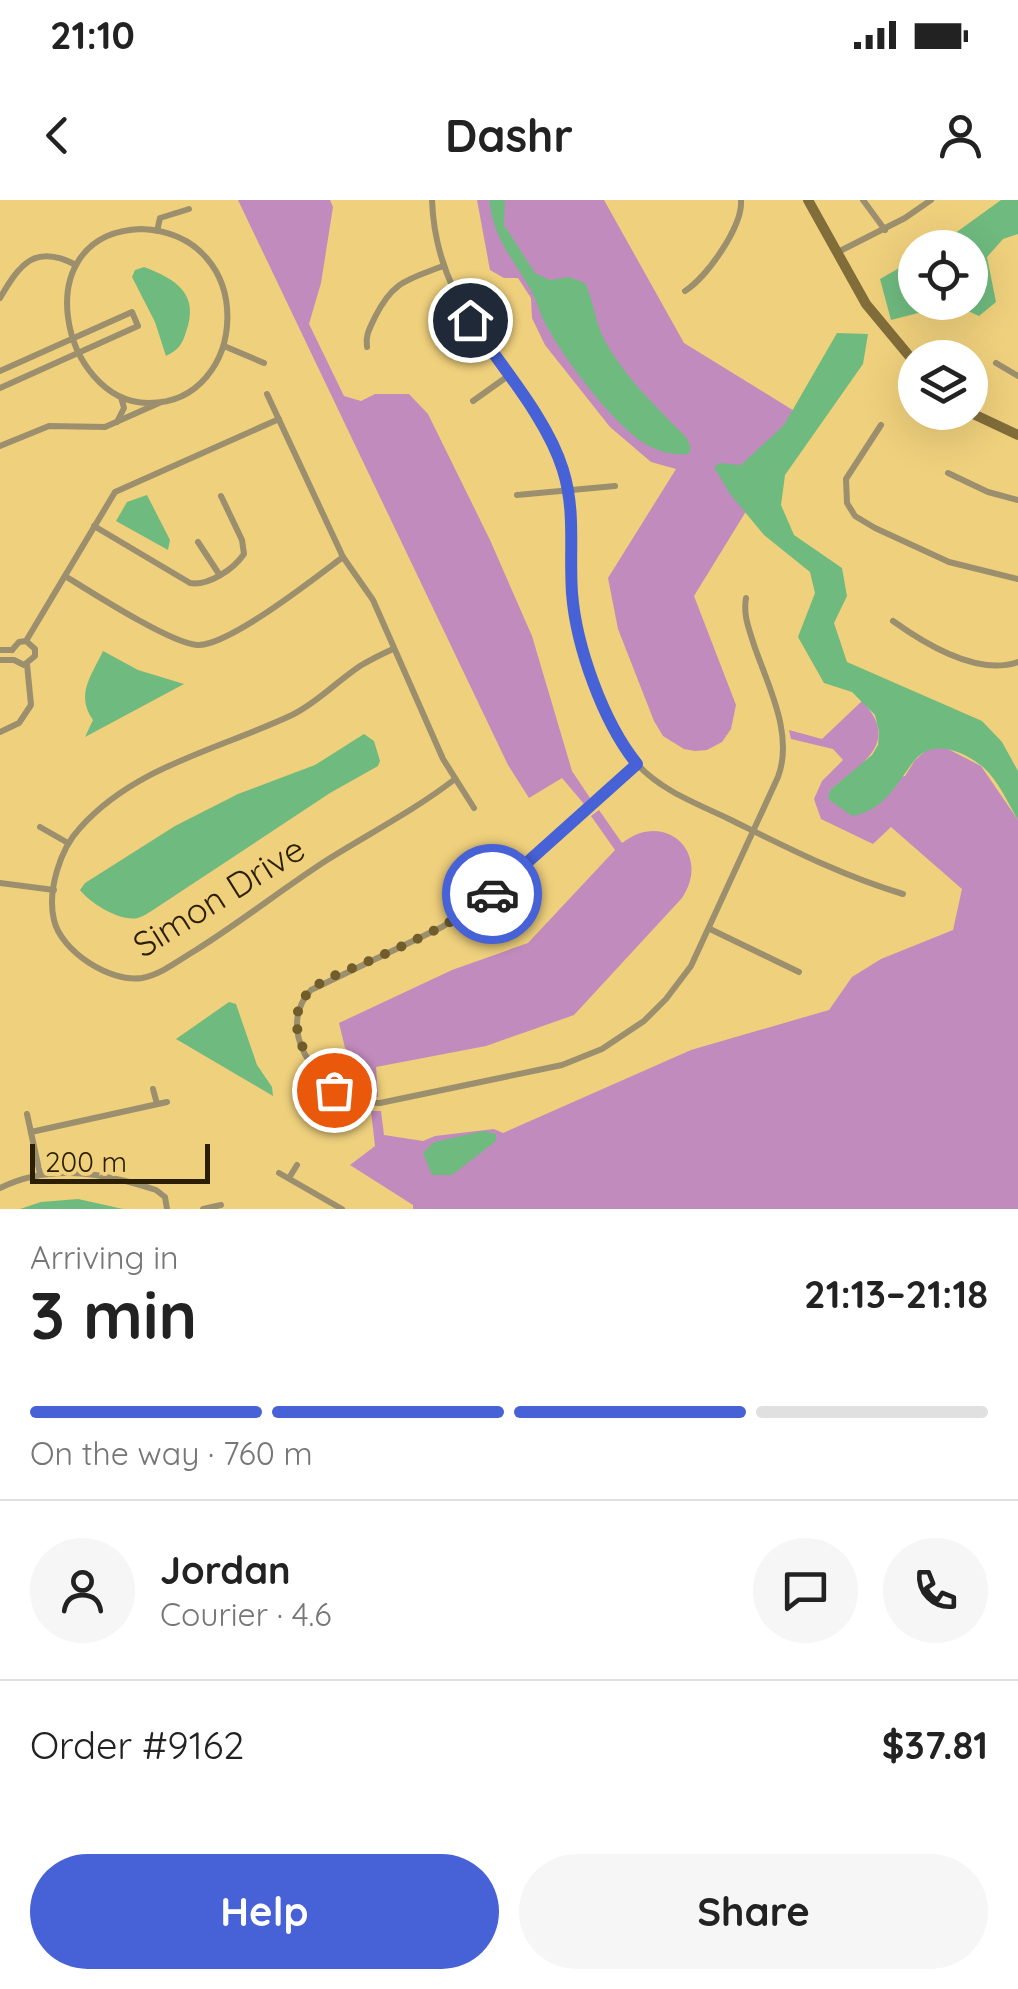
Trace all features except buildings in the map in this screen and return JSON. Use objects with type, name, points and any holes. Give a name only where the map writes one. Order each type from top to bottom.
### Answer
[{"type":"street","points":[[432,200],[443,266],[459,302],[550,439],[568,490],[573,520],[572,592],[581,642],[616,732],[637,764],[674,792],[754,832],[850,876],[903,894]]},
{"type":"street","points":[[685,291],[704,275],[738,223],[741,200]]},
{"type":"street","points":[[808,200],[866,304],[898,344]]},
{"type":"street","points":[[862,200],[885,230]]},
{"type":"street","points":[[837,253],[885,230],[931,200]]},
{"type":"street","points":[[156,232],[160,218],[189,208]]},
{"type":"street","points":[[0,446],[49,426],[94,429],[116,423],[164,401],[202,380],[224,346],[229,312],[218,275],[206,258],[188,244],[156,232],[132,230],[112,235],[88,250],[76,264],[64,305],[74,338],[98,380],[120,396],[146,403],[164,401]]},
{"type":"street","points":[[0,298],[14,273],[28,260],[54,256],[76,264]]},
{"type":"street","points":[[367,347],[367,334],[390,291],[408,279],[443,266]]},
{"type":"street","points":[[0,371],[132,312],[138,326],[0,388]]},
{"type":"street","points":[[224,346],[264,363]]},
{"type":"street","points":[[996,363],[1018,376]]},
{"type":"street","points":[[473,401],[508,376]]},
{"type":"street","points":[[267,394],[343,557],[373,600],[455,779],[474,808]]},
{"type":"street","points":[[116,423],[124,408],[120,396]]},
{"type":"street","points":[[26,641],[115,492],[279,419]]},
{"type":"street","points":[[988,421],[1018,436]]},
{"type":"street","points":[[881,425],[846,479],[847,503],[855,516],[948,562],[1018,579]]},
{"type":"street","points":[[948,473],[988,492],[1018,500]]},
{"type":"street","points":[[517,494],[615,486]]},
{"type":"street","points":[[94,526],[190,584],[205,583],[240,561],[244,547],[222,496]]},
{"type":"street","points":[[198,542],[219,574]]},
{"type":"street","points":[[65,576],[138,619],[197,645],[208,644],[268,613],[343,557]]},
{"type":"street","points":[[637,764],[486,899],[442,927],[311,990],[300,1006],[298,1034],[306,1053],[334,1090],[363,1103],[394,1101],[562,1066],[613,1043],[656,1010],[688,972],[781,770],[782,730],[747,623],[746,598]]},
{"type":"street","points":[[893,622],[928,644],[956,655],[997,665],[1018,662]]},
{"type":"street","points":[[0,650],[12,650],[26,641]]},
{"type":"street","points":[[0,660],[27,664],[34,660],[36,652],[26,641]]},
{"type":"street","name":"Simon Drive","points":[[393,649],[360,666],[292,715],[202,749],[164,768],[93,814],[68,844],[54,890],[52,911],[64,942],[114,975],[130,979],[160,972],[455,779]]},
{"type":"street","points":[[12,650],[14,660]]},
{"type":"street","points":[[0,732],[19,722],[31,705],[27,664]]},
{"type":"street","points":[[40,827],[68,844]]},
{"type":"street","points":[[0,883],[54,890]]},
{"type":"street","points":[[710,929],[798,972]]},
{"type":"street","points":[[154,1089],[157,1104]]},
{"type":"street","points":[[31,1132],[166,1102]]},
{"type":"street","points":[[27,1114],[40,1174]]},
{"type":"street","points":[[289,1178],[297,1165]]},
{"type":"street","points":[[279,1172],[342,1209]]},
{"type":"street","points":[[0,1187],[40,1174],[82,1173],[160,1192],[168,1209]]},
{"type":"street","points":[[203,1209],[221,1205]]},
{"type":"shaded area","points":[[238,200],[330,200],[333,207],[321,283],[309,324],[344,396],[361,401],[375,394],[409,394],[428,414],[532,636],[572,771],[590,798],[584,804],[562,778],[529,798],[508,765]]},
{"type":"shaded area","points":[[477,200],[604,200],[684,343],[804,417],[694,596],[736,705],[731,729],[722,742],[707,750],[684,749],[663,736],[654,721],[618,629],[608,578],[676,469],[651,462],[610,427],[545,345],[532,318],[531,298],[518,278],[504,278],[490,270]]},
{"type":"shaded area","points":[[489,200],[505,200],[504,225],[535,273],[550,280],[569,277],[585,283],[605,341],[632,380],[686,437],[691,448],[688,454],[665,452],[644,443],[590,389],[546,325],[531,290],[499,237]]},
{"type":"shaded area","points":[[1001,200],[1018,200],[1018,234],[1003,239],[988,256],[988,230],[960,230]]},
{"type":"shaded area","points":[[988,262],[996,302],[988,309]]},
{"type":"shaded area","points":[[144,267],[175,283],[190,308],[183,340],[166,356],[155,322],[132,277],[135,270]]},
{"type":"shaded area","points":[[898,269],[898,318],[891,320],[880,279]]},
{"type":"shaded area","points":[[837,333],[868,334],[863,364],[785,475],[781,505],[794,535],[842,568],[847,596],[834,623],[847,662],[982,721],[1002,742],[1018,771],[1018,820],[988,772],[948,749],[922,754],[888,796],[863,813],[852,816],[828,799],[830,790],[872,755],[878,745],[875,715],[852,692],[824,683],[798,637],[815,593],[810,572],[764,535],[730,494],[714,467],[720,463],[741,465],[784,425]]},
{"type":"shaded area","points":[[147,495],[170,540],[168,550],[116,521],[127,502]]},
{"type":"shaded area","points":[[103,651],[138,670],[184,684],[85,737],[93,720],[85,693]]},
{"type":"shaded area","points":[[862,701],[873,716],[878,741],[864,762],[829,791],[905,776],[929,748],[944,747],[981,766],[1018,820],[1018,1209],[413,1209],[413,1205],[350,1165],[375,1146],[371,1111],[381,1111],[384,1135],[423,1141],[494,1129],[503,1133],[691,1050],[829,1010],[852,977],[881,959],[953,930],[962,889],[891,827],[873,844],[821,819],[814,799],[822,781],[843,760],[833,749],[791,739],[789,730],[822,739]]},
{"type":"shaded area","points":[[364,734],[374,741],[378,766],[330,793],[144,915],[131,918],[114,914],[80,890],[85,883],[175,826],[238,794],[315,765]]},
{"type":"shaded area","points":[[599,810],[622,843],[654,831],[679,841],[688,852],[691,866],[690,881],[682,898],[574,1015],[486,1046],[376,1067],[378,1097],[369,1097],[367,1067],[345,1048],[339,1023],[452,970],[528,943],[615,850],[591,816]]},
{"type":"shaded area","points":[[229,1002],[236,1004],[257,1065],[272,1087],[273,1096],[176,1039]]},
{"type":"shaded area","points":[[484,1131],[496,1134],[496,1141],[452,1175],[432,1175],[423,1153],[434,1142]]},
{"type":"shaded area","points":[[78,1199],[123,1209],[20,1209],[41,1202]]},
{"type":"way so far","points":[[334,1090],[309,1058],[298,1034],[298,1012],[305,996],[326,981],[442,927],[492,894]]},
{"type":"route","points":[[470,320],[557,453],[572,507],[572,592],[581,642],[616,732],[637,764],[492,894]]}]
